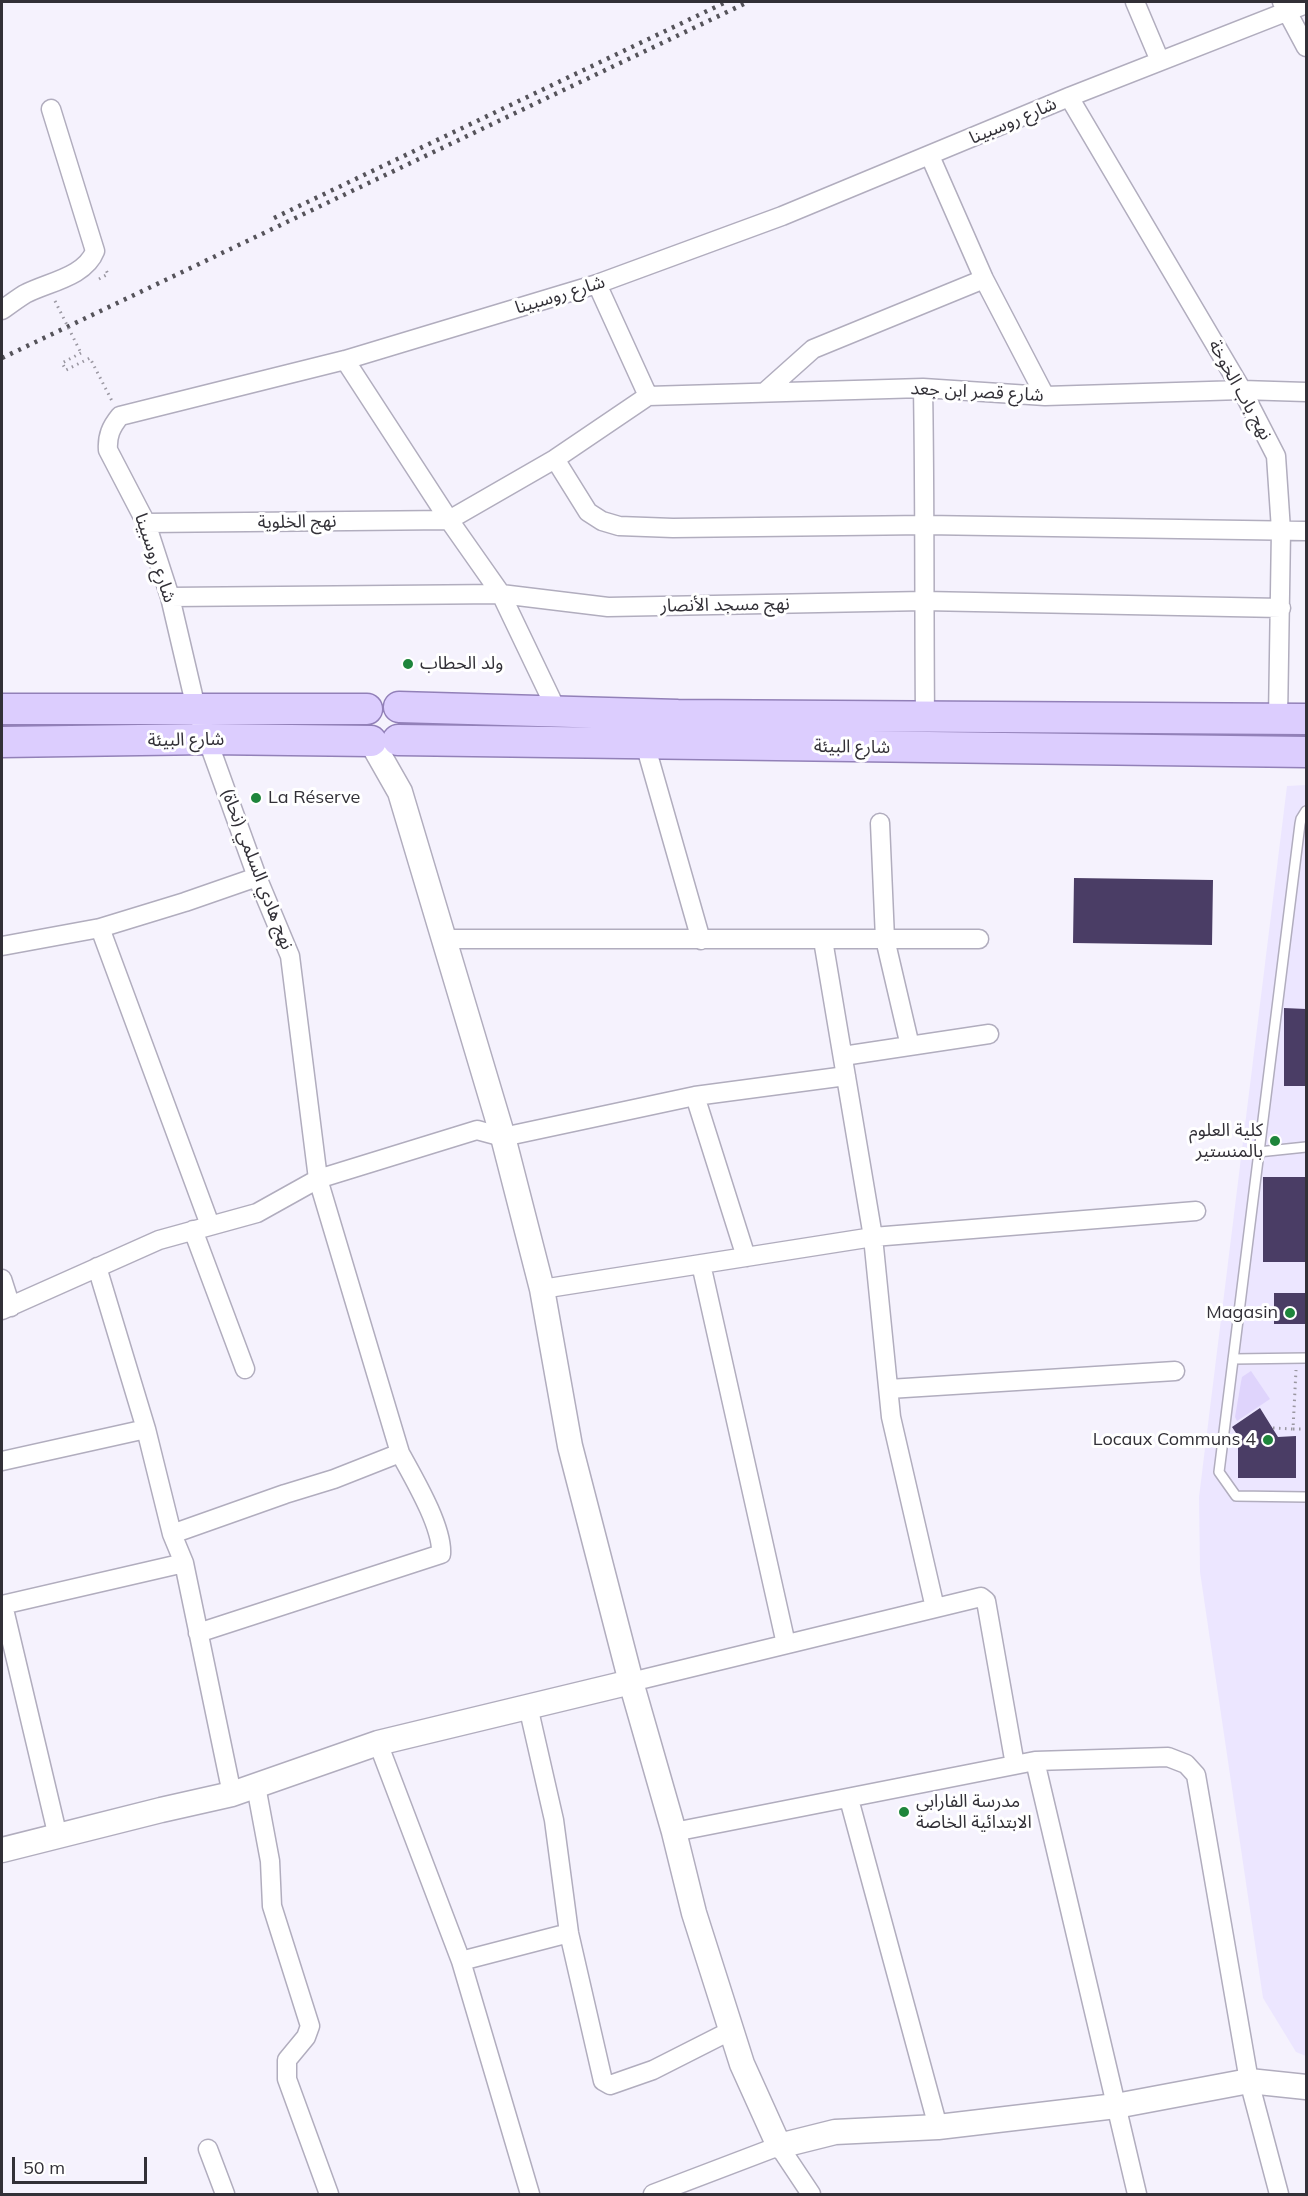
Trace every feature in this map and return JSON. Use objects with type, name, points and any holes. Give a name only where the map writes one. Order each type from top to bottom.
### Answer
[{"type":"main road","name":"شارع البيئة","points":[[2,709],[367,709],[372,704],[386,701],[399,707],[678,715],[1286,719]]},
{"type":"main road","points":[[367,709],[363,715],[363,729],[384,740],[403,735],[406,720],[399,707]]},
{"type":"main road","points":[[1286,719],[1302,752]]},
{"type":"main road","points":[[1264,753],[1286,719]]},
{"type":"main road","name":"شارع البيئة","points":[[2,742],[209,739],[384,740],[1302,752]]},
{"type":"street","points":[[1135,2],[1160,61]]},
{"type":"street","name":"شارع روسبينا","points":[[209,739],[196,708],[170,597],[146,523],[108,450],[108,437],[120,416],[345,360],[597,284],[782,216],[1160,61],[1284,7],[1306,4]]},
{"type":"street","points":[[1284,7],[1306,47]]},
{"type":"street","name":"نهج باب الخوخة","points":[[1069,97],[1242,390],[1276,456],[1281,530],[1281,608],[1286,719]]},
{"type":"street","points":[[2,310],[25,294],[81,269],[92,260],[95,251],[51,109]]},
{"type":"street","points":[[930,156],[984,279],[1045,396]]},
{"type":"street","points":[[766,392],[813,349],[984,279]]},
{"type":"street","points":[[449,520],[555,459],[648,396],[597,284]]},
{"type":"street","points":[[345,360],[449,520],[501,594],[557,711]]},
{"type":"street","points":[[923,388],[926,525],[925,717]]},
{"type":"street","name":"شارع قصر ابن جعد","points":[[648,396],[923,388],[1045,396],[1242,390],[1306,392]]},
{"type":"street","points":[[555,459],[588,512],[602,521],[619,526],[673,528],[926,525],[1306,531]]},
{"type":"street","name":"نهج الخلوية","points":[[146,523],[449,520]]},
{"type":"street","name":"نهج مسجد الأنصار","points":[[170,597],[501,594],[608,607],[924,601],[1281,608]]},
{"type":"street","name":"نهج هادي السلمي (نحاة)","points":[[198,1633],[441,1554],[436,1529],[423,1496],[400,1453],[318,1179],[290,956],[257,877],[209,739]]},
{"type":"street","points":[[384,740],[503,1137],[542,1289],[570,1446],[631,1682],[674,1832],[693,1913],[742,2064],[780,2146],[811,2194]]},
{"type":"street","points":[[645,744],[701,940]]},
{"type":"street","points":[[880,823],[885,939],[910,1046]]},
{"type":"street","points":[[2,946],[100,928],[257,877]]},
{"type":"street","points":[[100,928],[201,1228],[245,1369]]},
{"type":"street","points":[[444,939],[979,939]]},
{"type":"street","points":[[823,940],[873,1237],[891,1417],[935,1608]]},
{"type":"street","points":[[843,1056],[989,1034]]},
{"type":"street","points":[[2,1279],[6,1308],[159,1240],[257,1213],[318,1179],[477,1130],[503,1137],[695,1096],[846,1076]]},
{"type":"street","points":[[695,1096],[746,1257]]},
{"type":"street","points":[[542,1289],[873,1237],[1196,1211]]},
{"type":"street","points":[[701,1264],[786,1644]]},
{"type":"street","points":[[97,1267],[146,1429],[172,1534],[184,1563],[232,1794]]},
{"type":"street","points":[[889,1389],[1175,1371]]},
{"type":"street","points":[[2,1461],[146,1429]]},
{"type":"street","points":[[172,1534],[334,1479],[400,1453]]},
{"type":"street","points":[[58,1837],[2,1605],[184,1563]]},
{"type":"street","points":[[2,1850],[232,1794],[378,1743],[981,1597],[986,1601],[1015,1765]]},
{"type":"street","points":[[528,1706],[554,1820],[569,1933],[603,2081],[610,2085],[653,2070],[730,2031]]},
{"type":"street","points":[[378,1743],[461,1961],[530,2194]]},
{"type":"street","points":[[674,1832],[1035,1761],[1168,1757],[1186,1764],[1196,1775],[1249,2081],[1279,2194]]},
{"type":"street","points":[[1035,1761],[1137,2194]]},
{"type":"street","points":[[256,1786],[270,1862],[272,1906],[310,2025],[306,2037],[287,2060],[287,2079],[329,2194]]},
{"type":"street","points":[[849,1799],[938,2127]]},
{"type":"street","points":[[461,1961],[569,1933]]},
{"type":"street","points":[[653,2194],[780,2146],[835,2132],[938,2127],[1116,2106],[1249,2081],[1306,2088]]},
{"type":"street","points":[[208,2149],[225,2194]]},
{"type":"lane","points":[[1306,811],[1300,825],[1219,1472],[1236,1496],[1306,1497]]},
{"type":"lane","points":[[1258,1152],[1306,1147]]},
{"type":"lane","points":[[1233,1359],[1302,1358]]},
{"type":"path","points":[[55,301],[81,353],[62,363],[66,370],[90,358],[120,416]]},
{"type":"path","points":[[1293,1429],[1302,1358]]},
{"type":"path","points":[[1273,1428],[1306,1429]]},
{"type":"shaded area","points":[[1306,785],[1306,2056],[1296,2052],[1263,1998],[1200,1572],[1199,1497],[1287,786]]},
{"type":"shaded area","points":[[1251,1371],[1270,1399],[1237,1421],[1235,1417],[1242,1377]]},
{"type":"building","points":[[1074,878],[1213,880],[1212,945],[1073,943]]},
{"type":"building","points":[[1284,1008],[1306,1009],[1306,1086],[1284,1086]]},
{"type":"building","points":[[1263,1177],[1306,1177],[1306,1262],[1263,1262]]},
{"type":"building","name":"Magasin","points":[[1274,1293],[1306,1293],[1306,1324],[1274,1324]]},
{"type":"building","name":"Locaux Communs 4","points":[[1260,1408],[1278,1437],[1296,1436],[1296,1478],[1238,1478],[1238,1436],[1232,1427]]},
{"type":"railway","points":[[274,218],[726,2]]},
{"type":"railway","points":[[2,358],[748,2]]},
{"type":"place","name":"ولد الحطاب","points":[[408,664]]},
{"type":"place","name":"La Réserve","points":[[256,798]]},
{"type":"place","name":"كلية العلوم بالمنستير","points":[[1275,1141]]},
{"type":"place","name":"Magasin","points":[[1290,1313]]},
{"type":"place","name":"Locaux Communs 4","points":[[1268,1440]]},
{"type":"place","name":"مدرسة الفارابي الابتدائية الخاصة","points":[[904,1812]]}]
